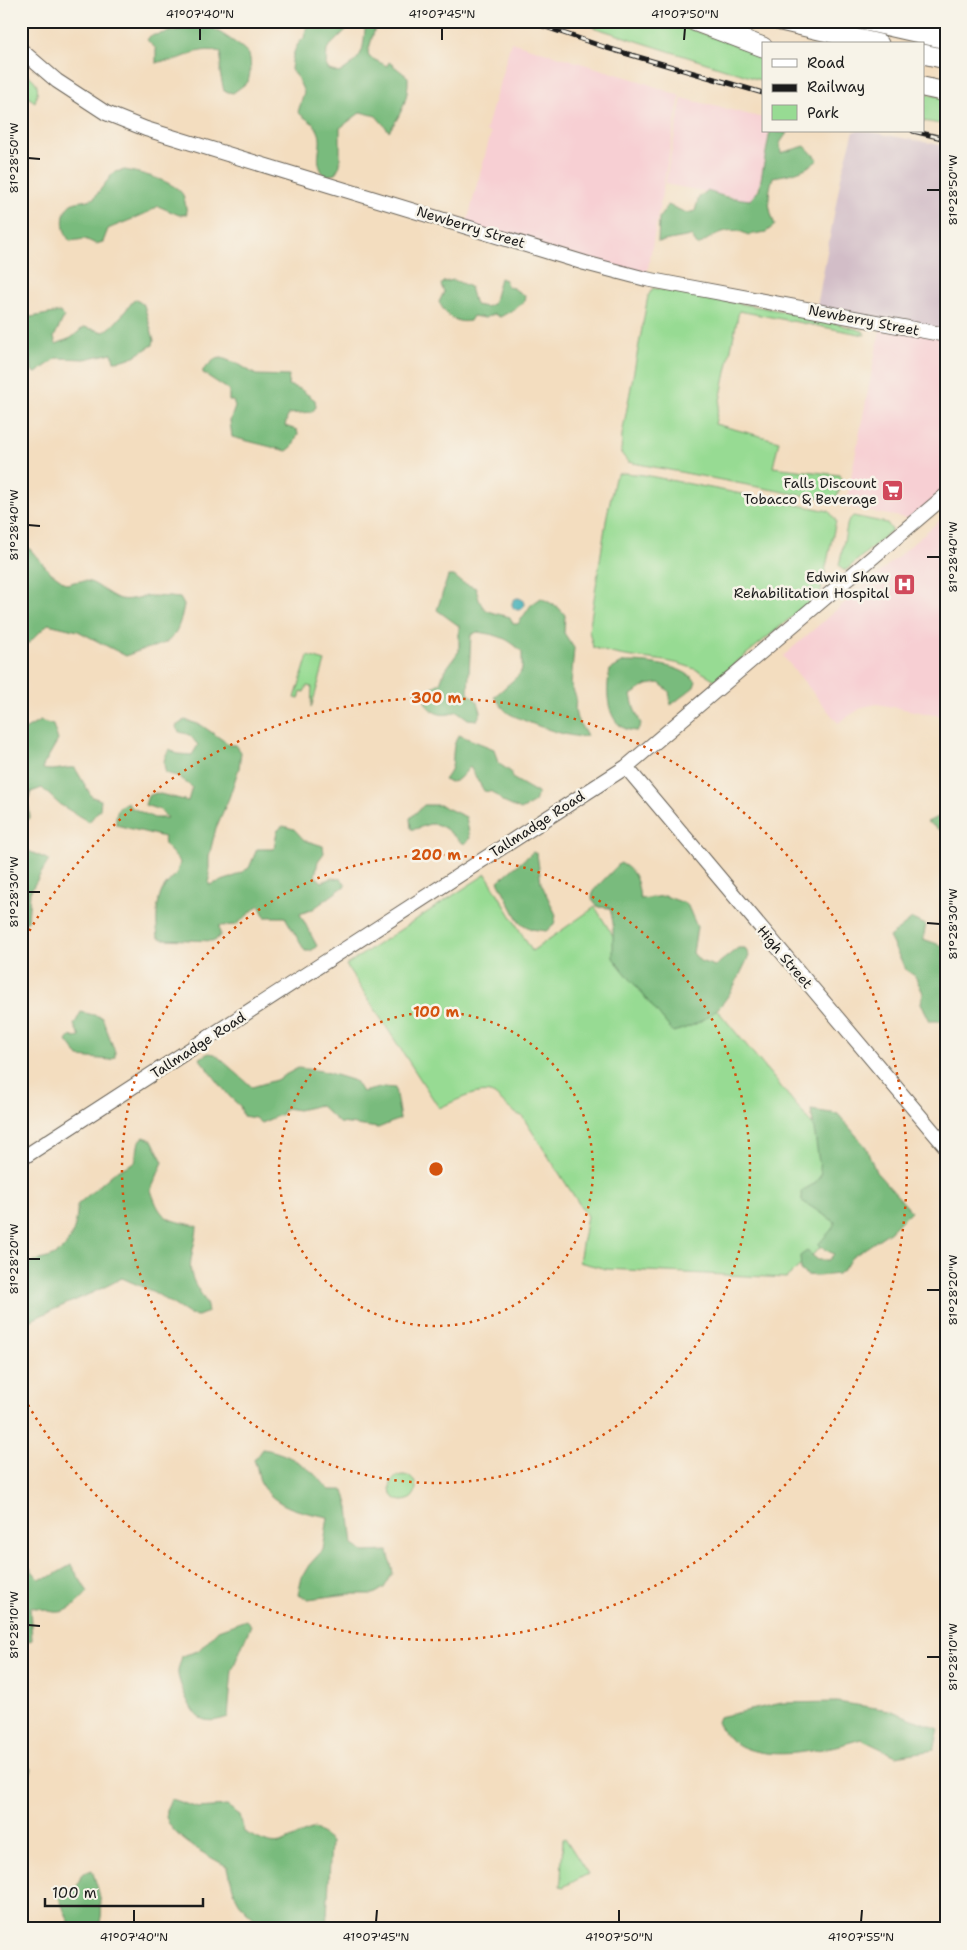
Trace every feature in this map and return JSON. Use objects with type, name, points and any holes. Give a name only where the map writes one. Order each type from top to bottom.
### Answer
[{"type":"highway","points":[[694,21],[762,47]]},
{"type":"highway","points":[[781,21],[870,42]]},
{"type":"highway","points":[[866,21],[946,39]]},
{"type":"highway","points":[[924,54],[946,59]]},
{"type":"highway","points":[[924,87],[946,92]]},
{"type":"street","name":"Newberry Street","points":[[21,50],[57,81],[106,112],[146,129],[287,173],[585,263],[646,279],[946,335]]},
{"type":"street","name":"Tallmadge Road","points":[[21,1159],[626,767],[946,496]]},
{"type":"street","name":"High Street","points":[[626,767],[946,1147]]},
{"type":"shaded area","points":[[511,42],[643,82],[680,96],[646,279],[466,226],[491,133],[486,131]]},
{"type":"shaded area","points":[[682,98],[762,118],[762,132],[769,132],[760,181],[754,201],[665,184]]},
{"type":"shaded area","points":[[854,132],[870,132],[946,146],[946,333],[817,306],[841,177]]},
{"type":"shaded area","points":[[881,325],[946,337],[946,492],[911,519],[845,507]]},
{"type":"shaded area","name":"Edwin Shaw Rehabilitation Hospital","points":[[946,515],[946,717],[877,704],[863,707],[838,723],[783,656]]},
{"type":"green space","points":[[184,21],[203,23],[227,37],[247,52],[251,65],[248,82],[233,93],[224,91],[220,73],[221,52],[202,51],[175,60],[156,63],[156,49],[147,40],[150,36],[183,29]]},
{"type":"green space","points":[[308,21],[349,21],[348,28],[327,49],[326,65],[329,70],[339,73],[354,62],[362,52],[366,21],[377,21],[368,52],[369,57],[387,66],[389,62],[408,77],[407,92],[403,106],[389,131],[376,116],[361,112],[340,128],[340,165],[335,174],[325,176],[321,170],[318,158],[320,137],[314,125],[298,112],[304,92],[297,77],[291,70],[294,52],[304,38]]},
{"type":"green space","points":[[574,21],[668,21],[762,55],[762,81]]},
{"type":"green space","points":[[21,69],[36,83],[35,102],[21,92]]},
{"type":"green space","points":[[924,93],[946,98],[946,125],[924,121]]},
{"type":"green space","points":[[770,132],[787,133],[780,143],[781,153],[805,146],[818,160],[797,172],[773,177],[769,201],[775,225],[766,232],[748,235],[735,231],[722,232],[698,246],[691,236],[658,242],[659,218],[668,205],[687,213],[695,211],[699,197],[707,191],[726,197],[750,200],[759,190]]},
{"type":"green space","points":[[125,170],[157,178],[179,190],[183,195],[187,214],[179,215],[158,206],[108,229],[103,242],[96,244],[85,239],[70,241],[65,233],[63,222],[67,208],[73,203],[94,198],[114,172]]},
{"type":"green space","points":[[500,278],[505,280],[508,287],[525,296],[522,304],[500,317],[494,314],[485,318],[473,316],[470,321],[459,321],[448,315],[439,302],[444,292],[441,285],[443,282],[454,280],[470,287],[475,305],[486,307],[493,304]]},
{"type":"green space","points":[[653,288],[810,316],[863,331],[865,335],[739,311],[715,424],[779,441],[773,467],[839,475],[843,479],[837,497],[829,499],[789,493],[628,462],[621,453],[622,435],[648,296]]},
{"type":"green space","points":[[135,299],[144,305],[154,340],[153,345],[135,356],[120,361],[114,361],[112,353],[85,359],[57,358],[36,373],[32,371],[30,357],[21,350],[21,315],[31,317],[60,312],[64,317],[54,337],[56,344],[71,338],[84,327],[104,332],[117,321]]},
{"type":"green space","points":[[222,358],[240,365],[256,375],[289,376],[288,385],[300,389],[315,400],[316,407],[312,412],[288,414],[285,426],[297,430],[298,434],[293,446],[287,451],[232,437],[230,421],[235,407],[233,401],[229,401],[229,390],[203,373],[203,370],[215,359]]},
{"type":"green space","points":[[618,474],[644,475],[829,511],[836,521],[820,594],[715,680],[684,665],[624,656],[593,647],[589,631],[607,515],[615,478]]},
{"type":"green space","points":[[853,516],[887,523],[892,530],[846,570],[843,570],[839,565],[848,521]]},
{"type":"green space","points":[[21,547],[30,549],[49,571],[67,584],[83,581],[89,582],[121,599],[148,596],[180,598],[184,605],[176,631],[165,643],[126,656],[78,631],[48,624],[29,643],[21,643]]},
{"type":"green space","points":[[448,576],[454,576],[463,583],[476,588],[480,602],[486,610],[510,617],[513,624],[518,624],[531,605],[541,598],[558,607],[565,615],[564,633],[574,648],[571,685],[576,697],[575,710],[577,719],[587,736],[580,737],[548,730],[506,711],[494,697],[519,675],[522,669],[522,652],[506,640],[484,633],[477,632],[471,635],[468,693],[478,702],[481,712],[477,720],[468,719],[457,711],[442,714],[432,711],[424,698],[432,687],[440,683],[444,672],[459,651],[459,626],[437,610]]},
{"type":"green space","points":[[308,656],[325,661],[311,708],[312,687],[307,686],[304,692],[301,691],[299,699],[295,698]]},
{"type":"green space","points":[[624,662],[662,665],[681,671],[696,681],[694,687],[671,705],[669,691],[659,683],[647,685],[631,695],[641,724],[637,731],[627,729],[619,725],[614,718],[608,699],[610,670]]},
{"type":"green space","points":[[185,720],[201,725],[230,745],[236,745],[241,752],[239,768],[216,828],[209,856],[209,885],[231,878],[249,868],[257,849],[274,849],[277,831],[283,826],[294,829],[304,840],[323,846],[324,853],[318,861],[315,876],[322,882],[331,878],[341,879],[346,885],[313,909],[300,914],[317,946],[311,951],[305,951],[285,917],[265,917],[259,905],[236,925],[219,926],[220,935],[215,941],[162,939],[158,937],[159,900],[163,889],[177,871],[180,862],[165,845],[164,837],[116,825],[116,817],[119,808],[128,802],[130,807],[154,818],[167,818],[160,810],[145,805],[148,796],[156,793],[188,801],[192,787],[177,776],[166,773],[164,764],[170,749],[177,754],[192,755],[198,745],[189,735],[179,732],[177,729],[176,726]]},
{"type":"green space","points":[[40,721],[53,725],[58,740],[43,769],[75,768],[92,797],[101,800],[100,809],[89,822],[59,804],[42,788],[31,792],[28,800],[30,818],[21,825],[21,732]]},
{"type":"green space","points":[[459,735],[494,749],[498,763],[511,772],[512,778],[538,793],[535,802],[521,810],[503,802],[493,792],[484,791],[470,767],[456,781],[448,782],[444,780],[451,770],[456,739]]},
{"type":"green space","points":[[424,805],[440,805],[466,817],[470,838],[465,844],[436,824],[411,829],[410,818]]},
{"type":"green space","points":[[938,817],[946,818],[946,834],[927,822]]},
{"type":"green space","points":[[21,841],[26,850],[49,860],[30,892],[28,921],[23,924],[21,923]]},
{"type":"green space","points":[[533,852],[537,854],[541,883],[556,915],[554,925],[546,931],[531,929],[519,922],[498,881]]},
{"type":"green space","points":[[620,863],[633,873],[640,899],[665,896],[687,904],[697,927],[693,953],[700,961],[715,966],[738,948],[745,948],[749,956],[729,995],[721,1005],[713,1013],[689,1027],[673,1032],[613,958],[613,923],[610,908],[598,907],[592,899],[593,891]]},
{"type":"green space","points":[[486,874],[532,951],[595,907],[615,939],[640,917],[875,1200],[786,1278],[606,1269],[579,1262],[587,1216],[522,1116],[512,1111],[491,1093],[485,1092],[469,1095],[439,1108],[346,965]]},
{"type":"green space","points":[[912,919],[926,925],[923,939],[946,947],[946,1021],[930,1021],[921,1003],[923,993],[915,976],[906,970],[889,937]]},
{"type":"green space","points":[[81,1012],[102,1017],[115,1052],[115,1057],[111,1060],[79,1057],[67,1041],[71,1036],[75,1038],[80,1037],[74,1025]]},
{"type":"green space","points":[[209,1053],[215,1054],[252,1087],[276,1080],[298,1068],[322,1071],[355,1081],[362,1092],[384,1087],[395,1088],[400,1119],[378,1128],[339,1123],[320,1105],[298,1110],[285,1108],[282,1114],[261,1123],[255,1118],[243,1116],[240,1106],[230,1097],[199,1058]]},
{"type":"green space","points":[[811,1110],[838,1114],[866,1147],[876,1172],[911,1211],[891,1231],[851,1258],[845,1268],[838,1274],[818,1276],[807,1275],[801,1271],[800,1256],[807,1251],[818,1260],[829,1260],[834,1254],[818,1246],[832,1229],[835,1222],[802,1201],[801,1191],[814,1184],[821,1175]]},
{"type":"green space","points":[[144,1137],[152,1140],[163,1162],[151,1190],[158,1208],[166,1217],[172,1220],[197,1226],[190,1268],[208,1312],[198,1316],[190,1315],[154,1292],[122,1278],[34,1319],[22,1325],[21,1328],[21,1269],[31,1263],[50,1257],[63,1248],[72,1235],[77,1205],[115,1172],[135,1162],[139,1141]]},
{"type":"green space","points":[[21,1357],[31,1374],[27,1385],[21,1388]]},
{"type":"green space","points":[[262,1449],[281,1454],[299,1463],[323,1482],[329,1490],[344,1490],[349,1508],[353,1545],[364,1552],[388,1551],[393,1573],[384,1588],[374,1594],[348,1594],[308,1599],[298,1595],[302,1577],[309,1565],[323,1550],[328,1517],[284,1505],[269,1494],[262,1486],[254,1460]]},
{"type":"green space","points":[[403,1475],[412,1479],[416,1488],[412,1497],[403,1501],[394,1497],[390,1488],[394,1479]]},
{"type":"green space","points":[[21,1541],[28,1566],[39,1579],[50,1577],[71,1565],[88,1592],[71,1608],[61,1612],[30,1608],[32,1640],[21,1644]]},
{"type":"green space","points":[[246,1620],[251,1625],[232,1670],[228,1717],[210,1721],[203,1720],[193,1711],[189,1704],[178,1676],[182,1656],[198,1651],[218,1630]]},
{"type":"green space","points":[[837,1702],[889,1710],[939,1729],[934,1750],[896,1756],[861,1739],[804,1752],[762,1753],[744,1747],[728,1738],[717,1722],[719,1717],[782,1703]]},
{"type":"green space","points":[[21,1763],[32,1769],[21,1795]]},
{"type":"green space","points":[[171,1799],[198,1808],[227,1806],[240,1815],[244,1832],[267,1842],[281,1843],[315,1829],[331,1842],[327,1917],[330,1929],[263,1929],[263,1925],[247,1912],[238,1900],[228,1867],[189,1844],[172,1828],[167,1819],[166,1810]]},
{"type":"green space","points":[[565,1838],[588,1874],[563,1887],[560,1886],[563,1839]]},
{"type":"green space","points":[[92,1870],[99,1892],[101,1907],[98,1929],[72,1929],[59,1898],[66,1892],[75,1890],[82,1874]]},
{"type":"water","points":[[518,598],[524,604],[518,610],[512,604]]},
{"type":"railway","points":[[528,21],[607,48],[762,93]]},
{"type":"railway","points":[[917,132],[946,139]]},
{"type":"place","name":"Falls Discount Tobacco & Beverage","points":[[893,491]]},
{"type":"place","name":"Edwin Shaw Rehabilitation Hospital","points":[[905,585]]}]
